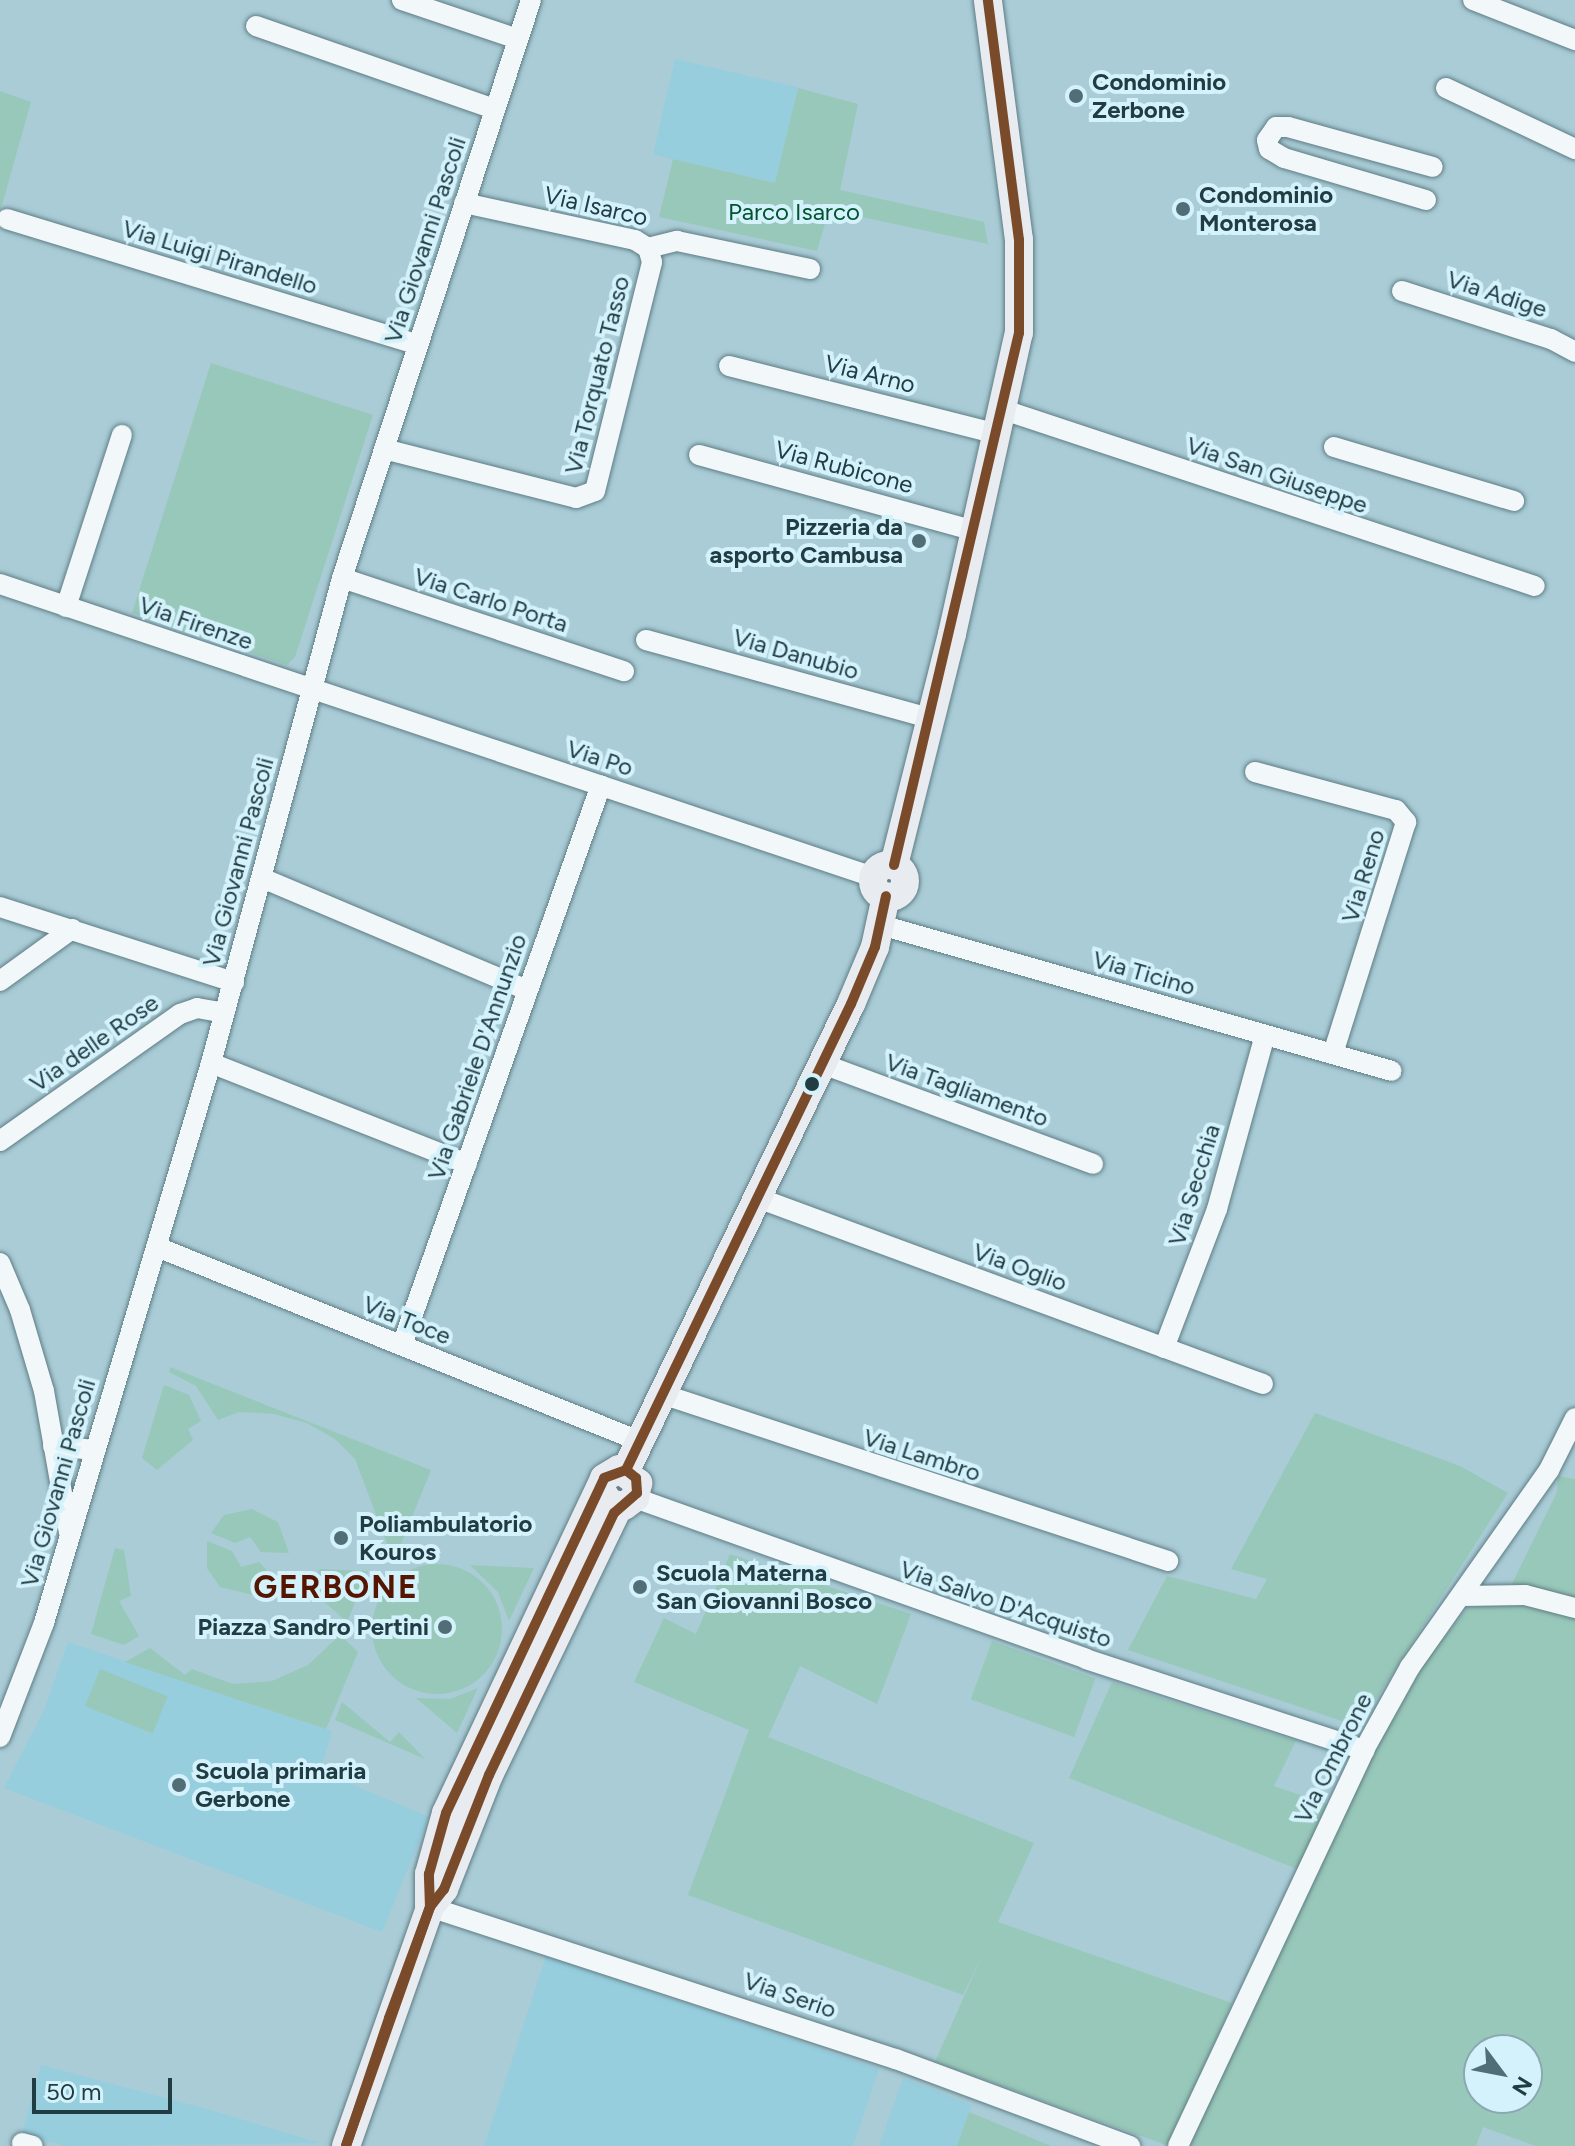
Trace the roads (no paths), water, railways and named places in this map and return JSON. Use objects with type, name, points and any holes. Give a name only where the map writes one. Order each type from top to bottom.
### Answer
[{"type":"street","points":[[402,0],[518,39]]},
{"type":"street","name":"Via Giovanni Pascoli","points":[[0,1737],[25,1684],[157,1247],[234,982],[309,689],[342,578],[531,0]]},
{"type":"street","points":[[346,2146],[430,1907],[447,1882],[489,1775],[618,1498],[638,1483],[626,1470],[823,1064],[881,925],[884,879],[932,719],[1019,333],[1020,259],[988,0]]},
{"type":"street","points":[[1473,0],[1575,40]]},
{"type":"street","points":[[256,26],[495,109]]},
{"type":"street","points":[[1446,88],[1575,149]]},
{"type":"street","points":[[1426,200],[1284,158],[1269,149],[1267,140],[1276,127],[1288,127],[1433,167]]},
{"type":"street","name":"Via Isarco","points":[[464,203],[635,240],[648,248],[677,241],[810,269]]},
{"type":"street","name":"Via Luigi Pirandello","points":[[7,219],[417,344]]},
{"type":"street","name":"Via Torquato Tasso","points":[[384,449],[576,498],[595,491],[652,262],[648,248]]},
{"type":"street","name":"Via Adige","points":[[1402,291],[1551,339],[1575,352]]},
{"type":"street","name":"Via Arno","points":[[729,366],[1001,422]]},
{"type":"street","name":"Via San Giuseppe","points":[[1001,422],[1535,586]]},
{"type":"street","points":[[66,607],[122,435]]},
{"type":"street","points":[[1334,447],[1514,501]]},
{"type":"street","name":"Via Rubicone","points":[[699,455],[975,531]]},
{"type":"street","name":"Via Carlo Porta","points":[[342,578],[624,671]]},
{"type":"street","name":"Via Firenze","points":[[0,584],[309,689]]},
{"type":"street","name":"Via Danubio","points":[[646,640],[932,719]]},
{"type":"street","name":"Via Po","points":[[309,689],[884,879]]},
{"type":"street","name":"Via Reno","points":[[1255,772],[1396,810],[1406,822],[1333,1054]]},
{"type":"street","name":"Via Gabriele D'Annunzio","points":[[402,1345],[601,785]]},
{"type":"street","points":[[262,878],[527,990]]},
{"type":"street","points":[[0,907],[234,982]]},
{"type":"street","name":"Via Ticino","points":[[881,925],[1392,1071]]},
{"type":"street","points":[[0,981],[72,929]]},
{"type":"street","name":"Via delle Rose","points":[[0,1141],[180,1014],[197,1008],[225,1013]]},
{"type":"street","name":"Via Secchia","points":[[1164,1348],[1217,1209],[1265,1035]]},
{"type":"street","points":[[211,1063],[467,1164]]},
{"type":"street","name":"Via Tagliamento","points":[[823,1064],[1093,1164]]},
{"type":"street","name":"Via Oglio","points":[[758,1198],[1263,1384]]},
{"type":"street","name":"Via Toce","points":[[157,1247],[639,1441]]},
{"type":"street","points":[[0,1263],[29,1334],[70,1535]]},
{"type":"street","name":"Via Lambro","points":[[662,1394],[1168,1561]]},
{"type":"street","name":"Via Ombrone","points":[[1178,2146],[1364,1750],[1410,1667],[1549,1470],[1575,1418]]},
{"type":"street","points":[[53,1446],[95,1450]]},
{"type":"street","name":"Via Salvo D'Acquisto","points":[[618,1498],[1364,1750]]},
{"type":"street","points":[[1463,1596],[1525,1595],[1575,1608]]},
{"type":"street","name":"Via Serio","points":[[430,1907],[867,2049],[1130,2146]]},
{"type":"place","name":"Condominio Zerbone","points":[[1076,96]]},
{"type":"place","name":"Condominio Monterosa","points":[[1183,209]]},
{"type":"place","name":"Pizzeria da asporto Cambusa","points":[[919,541]]},
{"type":"place","name":"Poliambulatorio Kouros","points":[[341,1538]]},
{"type":"place","name":"Scuola Materna San Giovanni Bosco","points":[[640,1587]]},
{"type":"place","name":"Piazza Sandro Pertini","points":[[445,1627]]},
{"type":"place","name":"Scuola primaria Gerbone","points":[[179,1785]]},
{"type":"district","name":"GERBONE","points":[[336,1587]]},
{"type":"park label","name":"Parco Isarco","points":[[794,212]]}]
